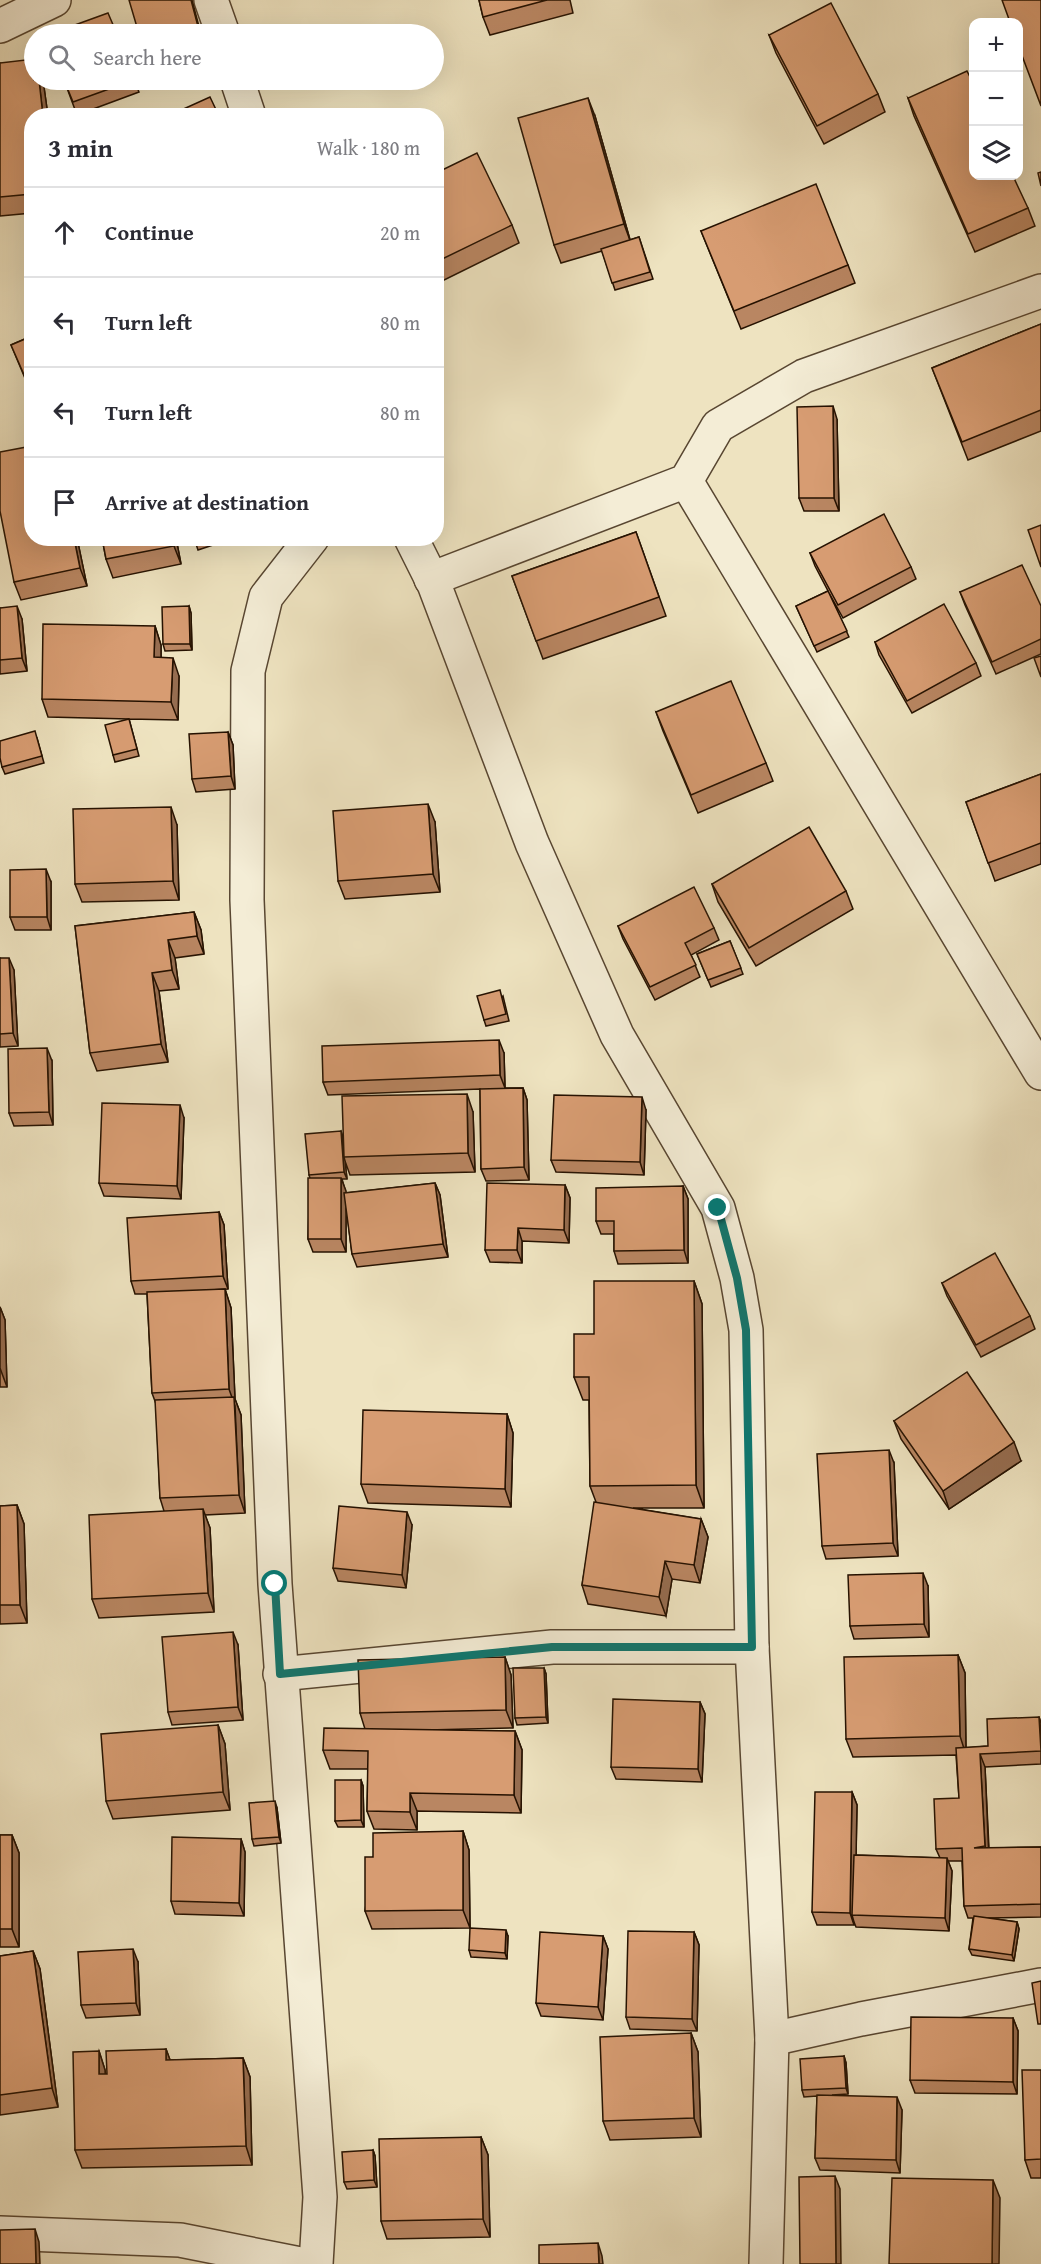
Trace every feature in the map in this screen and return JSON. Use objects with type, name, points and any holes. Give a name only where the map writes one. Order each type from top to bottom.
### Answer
[{"type":"street","points":[[0,26],[54,0]]},
{"type":"street","points":[[211,0],[219,24]]},
{"type":"street","points":[[240,90],[246,108]]},
{"type":"street","points":[[431,579],[686,481],[718,426],[804,376],[1041,291]]},
{"type":"street","points":[[686,481],[1041,1073]]},
{"type":"street","points":[[306,546],[266,597],[248,671],[247,900],[280,1674],[320,2197],[316,2264]]},
{"type":"street","points":[[415,546],[431,579],[532,843],[617,1035],[718,1208],[737,1278],[746,1330],[752,1647],[772,2039],[766,2264]]},
{"type":"street","points":[[280,1674],[552,1647],[752,1647]]},
{"type":"street","points":[[772,2039],[861,2019],[1041,1985]]},
{"type":"street","points":[[0,2233],[180,2240],[300,2264]]},
{"type":"building","points":[[129,0],[191,0],[197,24],[136,24]]},
{"type":"building","points":[[479,0],[547,0],[483,17]]},
{"type":"building","points":[[1002,0],[1041,0],[1041,106],[1023,58],[1023,18],[1009,18]]},
{"type":"building","points":[[831,3],[878,94],[817,126],[769,35]]},
{"type":"building","points":[[108,13],[113,24],[78,24]]},
{"type":"building","points":[[24,60],[24,90],[40,90],[42,108],[24,108],[24,195],[0,197],[0,63]]},
{"type":"building","points":[[967,71],[969,75],[969,180],[1015,180],[1028,208],[968,234],[908,98]]},
{"type":"building","points":[[68,90],[106,90],[73,102]]},
{"type":"building","points":[[210,97],[215,108],[186,108]]},
{"type":"building","points":[[588,98],[624,224],[554,245],[518,118]]},
{"type":"building","points":[[477,153],[512,225],[444,258],[444,169]]},
{"type":"building","points":[[816,184],[848,265],[734,311],[701,231]]},
{"type":"building","points":[[639,237],[650,272],[612,283],[601,249]]},
{"type":"building","points":[[1041,324],[1041,410],[962,442],[932,368]]},
{"type":"building","points":[[24,339],[24,375],[11,345]]},
{"type":"building","points":[[833,406],[834,498],[799,498],[797,407]]},
{"type":"building","points":[[24,448],[24,546],[76,546],[80,568],[14,582],[0,511],[0,452]]},
{"type":"building","points":[[884,514],[911,567],[838,605],[810,553]]},
{"type":"building","points":[[1041,525],[1041,567],[1028,530]]},
{"type":"building","points":[[636,532],[659,597],[536,641],[512,576]]},
{"type":"building","points":[[104,546],[174,546],[106,559]]},
{"type":"building","points":[[1022,565],[1041,606],[1041,639],[992,662],[960,592]]},
{"type":"building","points":[[828,591],[847,631],[814,646],[796,606]]},
{"type":"building","points":[[944,604],[976,663],[907,701],[875,642]]},
{"type":"building","points":[[17,606],[22,658],[0,660],[0,608]]},
{"type":"building","points":[[189,606],[190,644],[163,644],[162,607]]},
{"type":"building","points":[[43,624],[155,626],[154,657],[173,658],[171,702],[42,699]]},
{"type":"building","points":[[1041,656],[1041,677],[1034,658]]},
{"type":"building","points":[[731,681],[766,763],[691,795],[656,712]]},
{"type":"building","points":[[129,719],[137,749],[113,755],[105,725]]},
{"type":"building","points":[[35,731],[42,756],[2,767],[0,741]]},
{"type":"building","points":[[228,732],[231,776],[192,779],[189,734]]},
{"type":"building","points":[[1041,774],[1041,843],[988,863],[966,802]]},
{"type":"building","points":[[428,804],[433,874],[338,881],[333,811]]},
{"type":"building","points":[[171,807],[173,881],[75,884],[73,809]]},
{"type":"building","points":[[809,827],[846,891],[749,948],[712,884]]},
{"type":"building","points":[[46,869],[47,917],[10,917],[10,870]]},
{"type":"building","points":[[694,887],[714,928],[685,943],[696,965],[650,987],[618,926]]},
{"type":"building","points":[[194,912],[197,936],[168,940],[172,970],[152,973],[161,1044],[90,1053],[75,926]]},
{"type":"building","points":[[730,941],[741,968],[708,980],[697,954]]},
{"type":"building","points":[[0,958],[9,958],[13,1033],[0,1034]]},
{"type":"building","points":[[500,990],[506,1014],[484,1020],[477,996]]},
{"type":"building","points":[[499,1040],[500,1075],[323,1082],[322,1046]]},
{"type":"building","points":[[47,1048],[49,1112],[9,1113],[8,1049]]},
{"type":"building","points":[[523,1088],[524,1167],[481,1169],[480,1089]]},
{"type":"building","points":[[467,1094],[468,1153],[344,1157],[342,1096]]},
{"type":"building","points":[[554,1095],[642,1097],[640,1162],[551,1160]]},
{"type":"building","points":[[102,1103],[180,1105],[177,1186],[99,1183]]},
{"type":"building","points":[[341,1131],[344,1172],[309,1175],[305,1134]]},
{"type":"building","points":[[308,1178],[341,1178],[341,1239],[308,1239]]},
{"type":"building","points":[[435,1183],[443,1244],[352,1254],[344,1193]]},
{"type":"building","points":[[487,1183],[565,1185],[564,1230],[518,1228],[517,1250],[485,1250]]},
{"type":"building","points":[[683,1186],[684,1250],[614,1251],[614,1221],[596,1221],[596,1188]]},
{"type":"building","points":[[219,1212],[223,1276],[131,1281],[127,1218]]},
{"type":"building","points":[[995,1253],[1030,1316],[976,1345],[942,1283]]},
{"type":"building","points":[[594,1281],[694,1281],[696,1485],[590,1486],[589,1377],[574,1377],[574,1334],[594,1334]]},
{"type":"building","points":[[225,1289],[229,1389],[152,1393],[147,1292]]},
{"type":"building","points":[[967,1372],[1014,1442],[943,1491],[894,1421]]},
{"type":"building","points":[[234,1397],[239,1495],[160,1498],[155,1400]]},
{"type":"building","points":[[363,1410],[507,1414],[505,1489],[361,1484]]},
{"type":"building","points":[[889,1450],[893,1543],[822,1546],[817,1454]]},
{"type":"building","points":[[594,1502],[701,1519],[694,1565],[665,1561],[659,1597],[582,1585]]},
{"type":"building","points":[[17,1505],[20,1605],[0,1605],[0,1506]]},
{"type":"building","points":[[339,1506],[407,1512],[402,1575],[333,1568]]},
{"type":"building","points":[[203,1509],[208,1593],[92,1599],[89,1515]]},
{"type":"building","points":[[923,1573],[924,1624],[850,1626],[848,1575]]},
{"type":"building","points":[[233,1632],[238,1707],[168,1712],[162,1637]]},
{"type":"building","points":[[958,1655],[960,1736],[846,1739],[844,1657]]},
{"type":"building","points":[[505,1657],[506,1710],[360,1713],[358,1660]]},
{"type":"building","points":[[513,1668],[544,1668],[546,1717],[515,1718]]},
{"type":"building","points":[[613,1699],[700,1702],[698,1769],[611,1767]]},
{"type":"building","points":[[1039,1717],[1041,1751],[980,1754],[985,1846],[974,1848],[1041,1847],[1041,1904],[964,1906],[962,1848],[936,1849],[934,1799],[959,1798],[956,1748],[988,1746],[987,1719]]},
{"type":"building","points":[[218,1725],[223,1792],[106,1801],[101,1734]]},
{"type":"building","points":[[324,1728],[515,1731],[514,1795],[410,1793],[410,1812],[367,1811],[368,1751],[323,1750]]},
{"type":"building","points":[[335,1780],[361,1780],[361,1820],[335,1821]]},
{"type":"building","points":[[815,1792],[852,1792],[850,1913],[812,1912]]},
{"type":"building","points":[[275,1801],[279,1837],[252,1839],[249,1803]]},
{"type":"building","points":[[463,1831],[463,1910],[365,1911],[365,1857],[373,1857],[373,1833]]},
{"type":"building","points":[[0,1835],[12,1835],[12,1929],[0,1929]]},
{"type":"building","points":[[172,1837],[241,1839],[239,1903],[171,1901]]},
{"type":"building","points":[[854,1855],[947,1858],[945,1918],[852,1915]]},
{"type":"building","points":[[974,1916],[1017,1922],[1012,1955],[969,1949]]},
{"type":"building","points":[[470,1928],[506,1930],[505,1953],[469,1950]]},
{"type":"building","points":[[628,1931],[694,1932],[692,2019],[626,2017]]},
{"type":"building","points":[[540,1932],[603,1936],[598,2007],[536,2003]]},
{"type":"building","points":[[133,1949],[136,2003],[81,2005],[78,1952]]},
{"type":"building","points":[[33,1951],[52,2088],[0,2095],[0,1956]]},
{"type":"building","points":[[1041,1981],[1041,2024],[1038,2024],[1032,1983]]},
{"type":"building","points":[[911,2017],[1013,2018],[1013,2082],[910,2080]]},
{"type":"building","points":[[691,2033],[694,2118],[603,2121],[600,2037]]},
{"type":"building","points":[[166,2049],[166,2060],[243,2058],[246,2146],[75,2150],[73,2052],[99,2051],[99,2074],[107,2074],[106,2051]]},
{"type":"building","points":[[844,2056],[846,2088],[802,2090],[800,2059]]},
{"type":"building","points":[[1022,2070],[1041,2070],[1041,2159],[1025,2160]]},
{"type":"building","points":[[817,2095],[897,2097],[896,2160],[815,2158]]},
{"type":"building","points":[[481,2137],[483,2219],[381,2221],[379,2139]]},
{"type":"building","points":[[373,2150],[374,2180],[344,2182],[342,2152]]},
{"type":"building","points":[[835,2176],[836,2264],[800,2264],[799,2177]]},
{"type":"building","points":[[892,2178],[993,2180],[992,2264],[889,2264]]},
{"type":"building","points":[[35,2229],[36,2264],[0,2264],[0,2230]]},
{"type":"building","points":[[598,2243],[599,2264],[539,2264],[539,2245]]},
{"type":"route","points":[[275,1584],[280,1674],[552,1647],[752,1647],[746,1330],[737,1278],[718,1208]]}]
